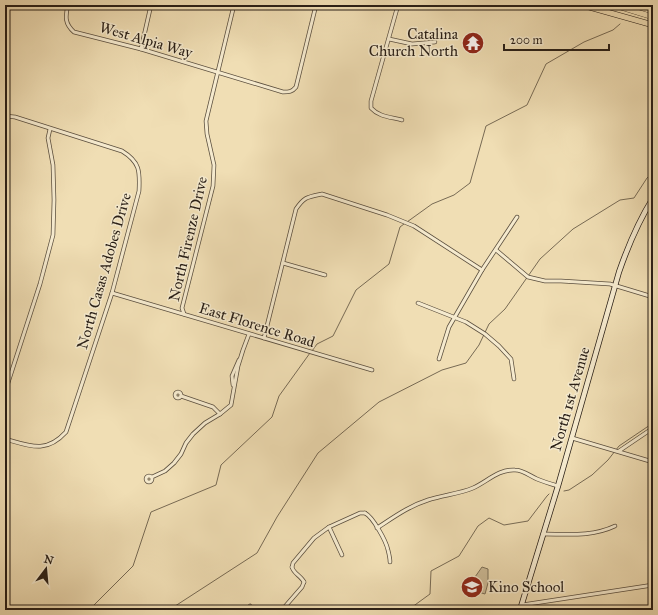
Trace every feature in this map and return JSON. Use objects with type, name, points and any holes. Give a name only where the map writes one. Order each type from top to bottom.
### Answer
[{"type":"main road","points":[[582,5],[653,25]]},
{"type":"main road","points":[[614,5],[653,16]]},
{"type":"main road","name":"North 1st Avenue","points":[[521,607],[558,486],[615,285],[629,244],[640,219],[653,198]]},
{"type":"street","name":"West Alpia Way","points":[[68,5],[66,21],[74,32],[141,49],[283,92],[293,91],[298,82],[316,5]]},
{"type":"street","points":[[141,49],[151,5]]},
{"type":"street","name":"North Firenze Drive","points":[[184,314],[182,308],[213,186],[214,165],[207,134],[206,121],[219,73],[234,5]]},
{"type":"street","points":[[398,5],[371,101],[371,108],[376,113],[402,120]]},
{"type":"street","points":[[389,39],[412,44],[435,42]]},
{"type":"street","name":"North Casas Adobes Drive","points":[[5,116],[15,117],[122,151],[137,163],[140,175],[139,191],[112,293],[66,432],[54,443],[40,447],[29,446],[5,439]]},
{"type":"street","points":[[5,392],[40,284],[53,235],[53,165],[48,138],[50,129]]},
{"type":"street","points":[[264,338],[296,209],[303,199],[310,196],[322,194],[387,214],[414,226],[482,270]]},
{"type":"street","points":[[439,359],[449,327],[482,270],[517,217]]},
{"type":"street","points":[[496,250],[528,276],[545,282],[561,281],[615,285],[636,293],[653,297]]},
{"type":"street","points":[[283,263],[326,275]]},
{"type":"street","name":"East Florence Road","points":[[112,293],[372,370]]},
{"type":"street","points":[[418,303],[466,322],[485,334],[511,359],[514,379]]},
{"type":"street","points":[[152,477],[165,472],[181,454],[186,443],[193,434],[205,423],[231,405],[234,389],[232,376],[235,365],[240,358],[249,334]]},
{"type":"street","points":[[181,396],[213,407],[220,414]]},
{"type":"street","points":[[619,452],[653,428]]},
{"type":"street","points":[[572,438],[653,462]]},
{"type":"street","points":[[377,528],[393,516],[419,503],[474,488],[501,472],[508,470],[519,470],[543,482],[558,486]]},
{"type":"street","points":[[282,610],[305,582],[291,567],[314,538],[329,527],[360,513],[365,511],[377,528],[388,549],[390,562]]},
{"type":"street","points":[[543,534],[591,534],[602,532],[615,526]]},
{"type":"street","points":[[329,527],[342,555]]},
{"type":"street","points":[[521,607],[653,585]]},
{"type":"street","points":[[250,606],[253,610]]},
{"type":"shaded area","points":[[482,567],[488,569],[488,583],[485,594],[471,590],[475,577]]},
{"type":"waterway","points":[[645,7],[649,5]]},
{"type":"waterway","points":[[407,222],[432,204],[454,195],[470,183],[486,126],[527,105],[546,64],[584,42],[613,30],[620,24]]},
{"type":"waterway","points":[[169,610],[257,553],[277,517],[318,453],[379,402],[442,370],[466,363],[479,345],[489,324],[505,309],[540,259],[573,229],[620,200],[634,198],[647,178],[653,172]]},
{"type":"waterway","points":[[312,351],[317,344],[333,336],[356,290],[389,264],[400,227],[404,224]]},
{"type":"waterway","points":[[89,610],[133,566],[151,512],[216,485],[221,465],[272,417],[279,396],[310,353]]},
{"type":"waterway","points":[[564,491],[569,490],[592,475],[608,460],[619,446],[653,423]]},
{"type":"waterway","points":[[408,610],[430,594],[431,571],[459,556],[478,526],[489,518],[504,525],[528,521],[549,494]]},
{"type":"place","name":"Catalina Church North","points":[[473,43]]},
{"type":"place","name":"Kino School","points":[[472,587]]}]
